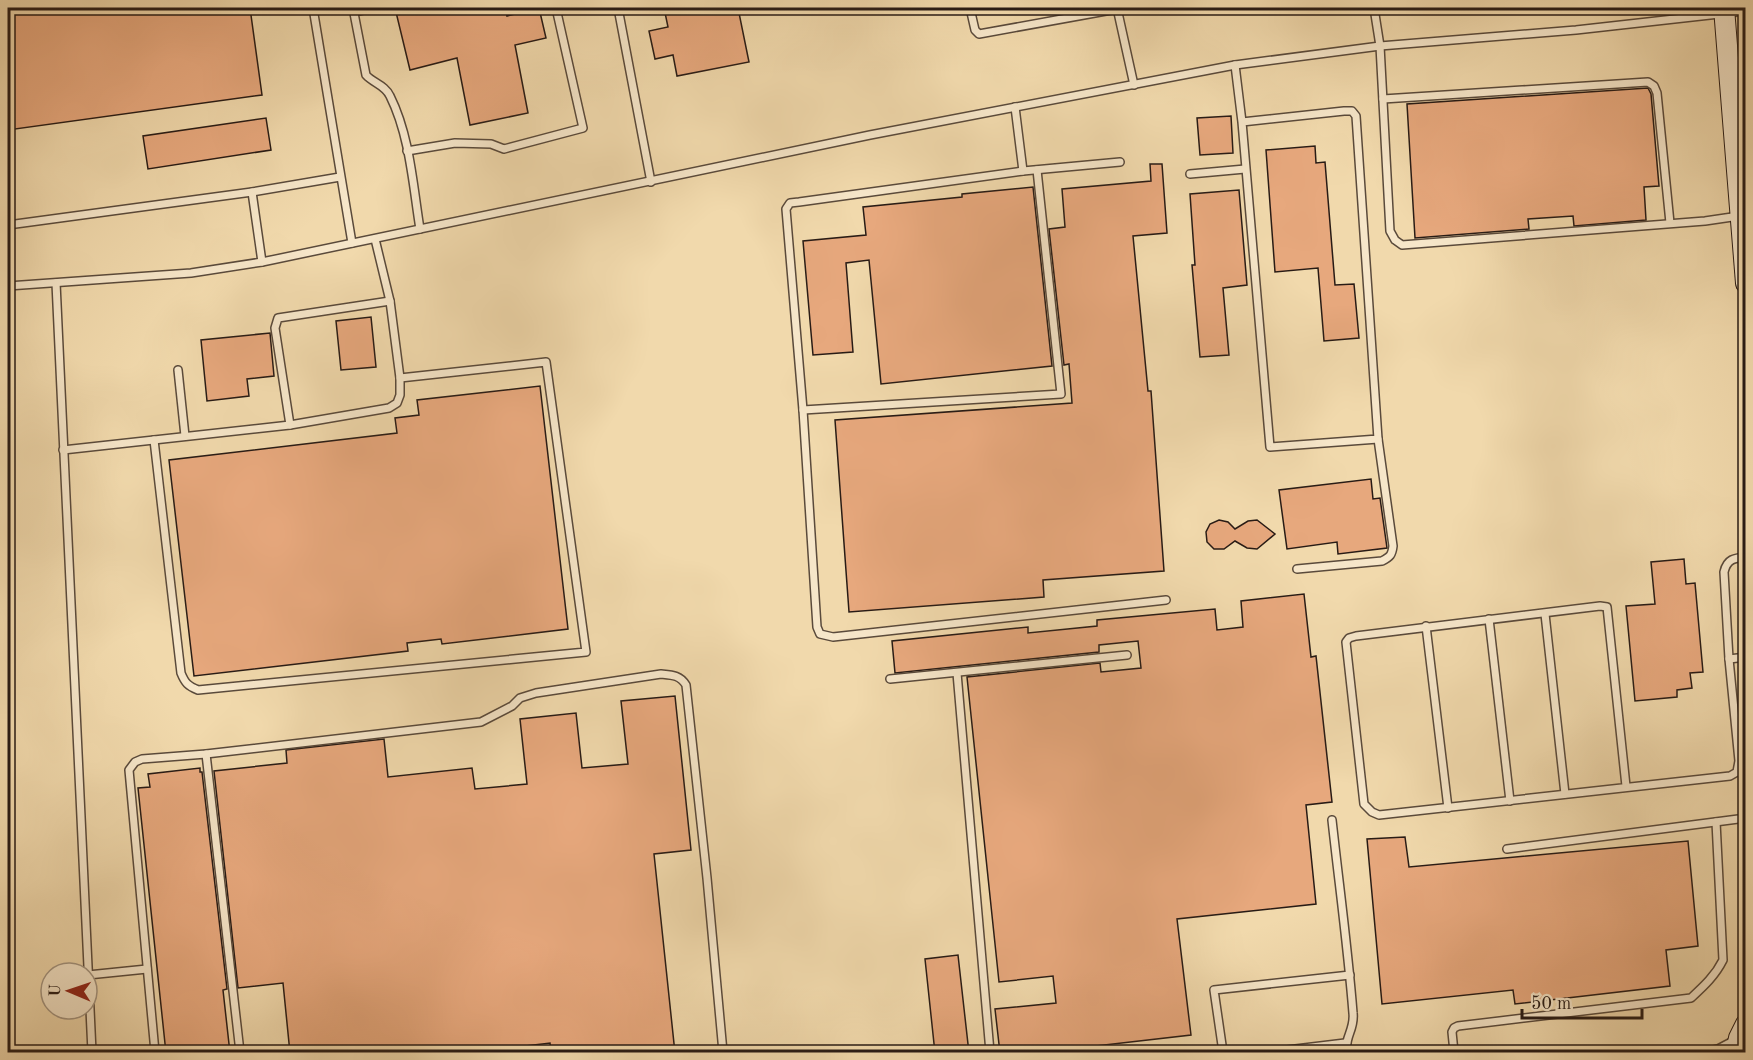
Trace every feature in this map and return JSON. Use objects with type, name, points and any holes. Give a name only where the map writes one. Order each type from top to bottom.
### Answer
[{"type":"street","points":[[1724,10],[1746,283]]},
{"type":"lane","points":[[313,8],[352,243]]},
{"type":"lane","points":[[372,8],[353,10],[366,75],[390,94],[408,151],[420,229]]},
{"type":"lane","points":[[408,151],[455,143],[491,144],[504,149],[583,128],[556,8]]},
{"type":"lane","points":[[618,8],[651,182]]},
{"type":"lane","points":[[970,8],[975,30],[979,34],[1117,8],[1134,85]]},
{"type":"lane","points":[[1374,8],[1380,46],[1390,231],[1395,240],[1402,245],[1739,216]]},
{"type":"lane","points":[[8,286],[191,273],[262,262],[1015,107],[1235,65],[1380,46],[1576,30],[1724,10],[1746,11]]},
{"type":"lane","points":[[1235,65],[1270,447],[1378,439]]},
{"type":"lane","points":[[1383,99],[1647,82],[1654,86],[1657,93],[1670,223]]},
{"type":"lane","points":[[1015,107],[1023,171]]},
{"type":"lane","points":[[1242,122],[1344,111],[1352,111],[1356,116],[1378,439],[1393,546],[1390,557],[1371,562],[1297,569]]},
{"type":"lane","points":[[1120,162],[1023,171],[790,203],[786,209],[803,410],[817,627],[820,634],[833,637],[1166,600]]},
{"type":"lane","points":[[1190,174],[1245,169]]},
{"type":"lane","points":[[803,410],[1061,394],[1037,170]]},
{"type":"lane","points":[[8,225],[252,192],[340,177]]},
{"type":"lane","points":[[252,192],[262,262]]},
{"type":"lane","points":[[63,450],[290,425],[389,408],[397,404],[400,394],[400,378],[390,301],[375,239]]},
{"type":"lane","points":[[56,283],[87,961]]},
{"type":"lane","points":[[290,425],[275,328],[278,318],[390,301]]},
{"type":"lane","points":[[154,440],[181,673],[184,682],[190,687],[198,690],[586,652],[546,362],[400,378]]},
{"type":"lane","points":[[178,370],[185,436]]},
{"type":"lane","points":[[1626,786],[1606,607],[1426,626],[1348,638],[1346,642],[1364,804],[1379,815],[1730,776],[1737,772],[1739,761],[1729,659],[1724,572],[1725,565],[1733,558],[1746,557]]},
{"type":"lane","points":[[1545,614],[1565,794]]},
{"type":"lane","points":[[1489,619],[1510,801]]},
{"type":"lane","points":[[1426,626],[1448,808]]},
{"type":"lane","points":[[890,679],[1127,656]]},
{"type":"lane","points":[[1729,659],[1746,657]]},
{"type":"lane","points":[[155,1053],[129,770],[135,762],[142,759],[206,754],[481,722],[512,706],[520,698],[536,693],[661,674],[674,675],[682,679],[686,685],[723,1053]]},
{"type":"lane","points":[[957,674],[990,1053]]},
{"type":"lane","points":[[206,754],[240,1053]]},
{"type":"lane","points":[[1507,849],[1746,818]]},
{"type":"lane","points":[[1332,820],[1354,1024],[1345,1042],[1347,1053]]},
{"type":"lane","points":[[1454,1053],[1452,1032],[1458,1026],[1691,998],[1706,985],[1723,960],[1716,822]]},
{"type":"lane","points":[[99,974],[147,969]]},
{"type":"lane","points":[[1223,1053],[1214,990],[1350,975]]},
{"type":"lane","points":[[90,1021],[92,1053]]},
{"type":"lane","points":[[1704,1053],[1740,1038]]},
{"type":"lane","points":[[1270,1053],[1345,1042]]},
{"type":"building","points":[[8,8],[250,8],[262,95],[8,130]]},
{"type":"building","points":[[395,8],[505,8],[507,16],[539,8],[546,38],[515,45],[528,113],[470,125],[457,58],[410,70]]},
{"type":"building","points":[[664,8],[738,8],[749,62],[677,76],[673,55],[655,59],[649,31],[668,27]]},
{"type":"building","points":[[1648,88],[1651,94],[1659,186],[1644,187],[1646,220],[1574,226],[1573,216],[1528,219],[1529,229],[1415,238],[1407,104]]},
{"type":"building","points":[[1231,116],[1233,153],[1200,155],[1197,118]]},
{"type":"building","points":[[266,118],[271,150],[148,169],[143,136]]},
{"type":"building","points":[[1315,146],[1316,163],[1325,162],[1335,285],[1354,284],[1359,338],[1324,341],[1318,268],[1275,272],[1266,150]]},
{"type":"building","points":[[1150,164],[1162,164],[1167,233],[1133,236],[1148,391],[1151,391],[1164,571],[1043,580],[1044,597],[849,612],[835,420],[1072,403],[1069,364],[1064,365],[1049,229],[1065,227],[1062,189],[1151,181]]},
{"type":"building","points":[[1033,187],[1052,366],[881,384],[869,260],[846,263],[853,352],[813,355],[803,241],[866,235],[863,207]]},
{"type":"building","points":[[1239,190],[1247,285],[1223,288],[1229,355],[1200,357],[1192,265],[1195,265],[1190,194]]},
{"type":"building","points":[[371,317],[376,367],[341,370],[336,321]]},
{"type":"building","points":[[270,333],[274,376],[247,379],[249,396],[207,401],[201,340]]},
{"type":"building","points":[[540,386],[568,629],[442,644],[441,639],[407,643],[408,651],[194,676],[169,460],[397,433],[395,418],[419,415],[417,400]]},
{"type":"building","points":[[1371,479],[1373,499],[1380,498],[1387,548],[1338,554],[1337,542],[1287,549],[1279,490]]},
{"type":"building","points":[[1219,520],[1228,522],[1235,529],[1248,521],[1257,520],[1275,534],[1257,549],[1247,548],[1235,541],[1224,549],[1214,549],[1207,542],[1206,532],[1210,524]]},
{"type":"building","points":[[1684,559],[1686,584],[1695,583],[1703,672],[1690,673],[1692,688],[1677,690],[1677,697],[1635,701],[1626,606],[1655,604],[1651,562]]},
{"type":"building","points":[[1304,594],[1311,657],[1316,656],[1332,802],[1306,805],[1316,904],[1177,919],[1191,1035],[1061,1050],[1061,1047],[1000,1053],[995,1009],[1056,1003],[1053,976],[999,982],[967,677],[1100,663],[1101,672],[1141,668],[1138,641],[1099,645],[1099,652],[895,673],[892,641],[1028,627],[1028,633],[1097,626],[1097,620],[1215,609],[1217,630],[1243,627],[1241,601]]},
{"type":"building","points":[[675,696],[691,850],[654,854],[675,1053],[551,1053],[550,1043],[500,1049],[500,1053],[290,1053],[283,983],[238,988],[214,771],[287,763],[286,750],[384,739],[388,777],[472,768],[475,789],[527,784],[520,719],[576,713],[582,768],[628,764],[621,701]]},
{"type":"building","points":[[200,768],[227,989],[223,990],[230,1053],[166,1053],[138,788],[150,787],[148,774]]},
{"type":"building","points":[[1405,837],[1409,867],[1688,841],[1698,946],[1666,950],[1670,986],[1515,1004],[1513,990],[1382,1004],[1367,839]]},
{"type":"building","points":[[958,955],[969,1053],[935,1053],[925,959]]}]
